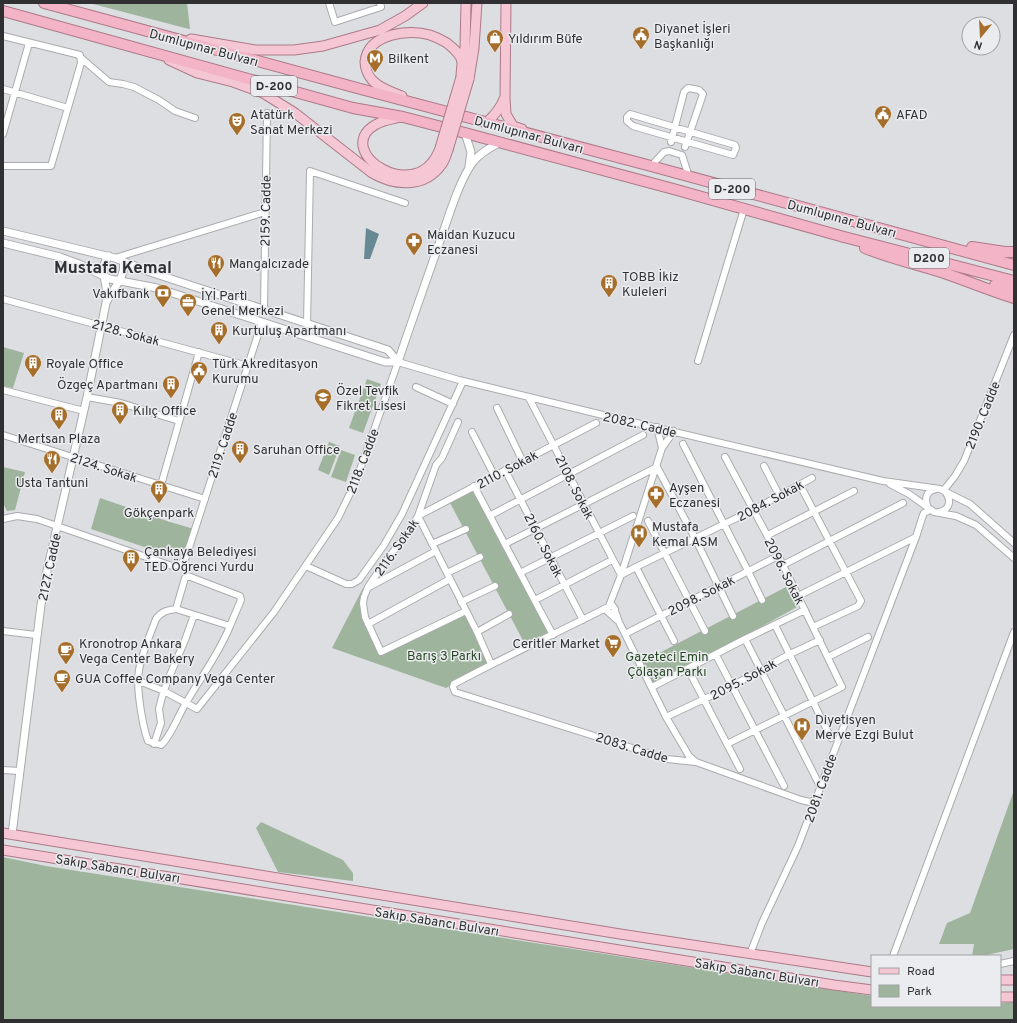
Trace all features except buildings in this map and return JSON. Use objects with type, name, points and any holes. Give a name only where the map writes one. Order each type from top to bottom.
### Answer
[{"type":"highway","name":"Dumlupınar Bulvarı","points":[[44,3],[1014,265]]},
{"type":"highway","name":"Dumlupınar Bulvarı","points":[[8,12],[353,108],[403,117],[465,133],[744,209],[844,238],[1014,281]]},
{"type":"highway","name":"Dumlupınar Bulvarı","points":[[844,238],[857,245],[890,258],[947,274],[1014,298]]},
{"type":"highway","points":[[926,240],[996,251],[1014,252]]},
{"type":"highway","points":[[947,274],[1009,289]]},
{"type":"main road","points":[[169,37],[256,50],[294,50],[323,46],[380,30],[405,16],[422,3]]},
{"type":"main road","points":[[465,78],[466,3]]},
{"type":"main road","points":[[146,50],[197,72],[233,82],[263,93],[295,113],[372,173],[383,180],[402,184],[421,181],[433,174],[442,164],[444,149],[474,48],[476,3]]},
{"type":"main road","points":[[506,3],[506,114],[513,126],[538,136]]},
{"type":"main road","points":[[426,106],[385,89],[371,80],[365,65],[367,54],[373,45],[385,38],[400,33],[410,32],[430,35],[448,44],[458,54],[462,61],[465,78]]},
{"type":"main road","points":[[487,122],[501,107],[505,98]]},
{"type":"main road","points":[[403,117],[381,122],[374,126],[364,136],[362,145],[366,155],[380,168],[389,173],[404,176],[420,171],[431,164],[444,149]]},
{"type":"main road","name":"Sakıp Sabancı Bulvarı","points":[[8,833],[620,934],[871,972]]},
{"type":"main road","name":"Sakıp Sabancı Bulvarı","points":[[3,850],[871,990]]},
{"type":"main road","points":[[1001,980],[1014,980]]},
{"type":"main road","points":[[1001,997],[1014,996]]},
{"type":"street","points":[[329,3],[335,22],[381,7],[380,3]]},
{"type":"street","points":[[3,36],[80,55],[80,57],[109,82],[134,87],[159,100],[175,111],[195,118]]},
{"type":"street","points":[[3,134],[29,42]]},
{"type":"street","points":[[3,166],[51,166],[81,63],[80,57]]},
{"type":"street","points":[[671,140],[684,92],[688,88],[699,90],[703,94],[686,144]]},
{"type":"street","points":[[3,89],[68,108]]},
{"type":"street","name":"2159. Cadde","points":[[264,309],[267,113]]},
{"type":"street","points":[[630,114],[675,127],[735,145],[736,148],[733,155],[671,140],[633,126],[628,122],[627,117],[630,114]]},
{"type":"street","points":[[465,133],[471,152],[469,168]]},
{"type":"street","points":[[469,168],[479,155],[485,150],[499,143]]},
{"type":"street","points":[[651,166],[664,152],[669,150],[683,155],[689,177]]},
{"type":"street","name":"2118. Cadde","points":[[186,703],[197,709],[274,612],[334,524],[351,492],[361,468],[448,218],[469,168]]},
{"type":"street","points":[[307,337],[310,171],[405,203]]},
{"type":"street","points":[[698,361],[744,209]]},
{"type":"street","points":[[103,276],[103,266],[112,257],[265,212]]},
{"type":"street","points":[[3,231],[112,257],[150,272],[388,350],[398,362]]},
{"type":"street","points":[[3,243],[60,257],[79,264],[103,276],[157,288],[384,362],[398,362]]},
{"type":"street","points":[[120,281],[124,269],[123,261]]},
{"type":"street","name":"2127. Cadde","points":[[8,833],[20,771],[36,635],[46,575],[84,411],[106,303],[106,288],[103,276]]},
{"type":"street","name":"2127. Cadde","points":[[106,303],[110,294],[120,281]]},
{"type":"street","name":"2128. Sokak","points":[[3,299],[248,366]]},
{"type":"street","points":[[262,322],[264,309]]},
{"type":"street","name":"2119. Cadde","points":[[57,526],[172,566],[183,563],[262,322]]},
{"type":"street","name":"2190. Cadde","points":[[945,491],[964,461],[1014,335]]},
{"type":"street","points":[[161,485],[199,352]]},
{"type":"street","name":"2082. Cadde","points":[[398,362],[529,398],[883,481],[945,491],[970,504],[1014,543]]},
{"type":"street","points":[[306,566],[346,584],[352,584],[359,580],[384,545],[402,514],[463,381]]},
{"type":"street","points":[[416,387],[453,404]]},
{"type":"street","points":[[3,390],[84,411]]},
{"type":"street","points":[[87,397],[121,403],[179,421]]},
{"type":"street","name":"2108. Sokak","points":[[529,398],[621,575]]},
{"type":"street","points":[[497,408],[522,460]]},
{"type":"street","name":"2116. Sokak","points":[[458,422],[442,458],[436,465],[418,516],[368,587],[363,603],[365,617],[381,652],[466,611]]},
{"type":"street","name":"2110. Sokak","points":[[418,516],[522,460],[596,423]]},
{"type":"street","points":[[657,427],[662,448]]},
{"type":"street","points":[[674,431],[662,448],[611,610],[619,622],[666,716],[689,756],[696,762]]},
{"type":"street","points":[[472,432],[494,475]]},
{"type":"street","name":"2124. Sokak","points":[[3,435],[205,499]]},
{"type":"street","points":[[491,515],[642,435]]},
{"type":"street","points":[[683,444],[762,600]]},
{"type":"street","name":"2096. Sokak","points":[[725,457],[783,565],[842,687],[813,701]]},
{"type":"street","points":[[764,466],[779,495]]},
{"type":"street","points":[[505,544],[656,467]]},
{"type":"street","points":[[656,467],[719,586],[733,616]]},
{"type":"street","name":"2160. Sokak","points":[[505,470],[583,620]]},
{"type":"street","name":"2084. Sokak","points":[[621,575],[694,538],[724,525],[812,478]]},
{"type":"street","name":"2082. Cadde","points":[[883,481],[909,494],[930,510],[956,516],[976,525],[1014,558]]},
{"type":"street","points":[[800,484],[861,600],[860,605],[813,627]]},
{"type":"street","points":[[474,486],[491,515],[553,635]]},
{"type":"street","points":[[930,510],[927,507],[925,499],[929,492],[936,489]]},
{"type":"street","points":[[768,536],[854,491]]},
{"type":"street","points":[[938,513],[942,512],[948,507],[950,500],[945,491]]},
{"type":"street","points":[[783,565],[904,502]]},
{"type":"street","name":"2081. Cadde","points":[[750,954],[762,923],[798,846],[817,799],[820,786],[924,513],[930,510]]},
{"type":"street","points":[[4,517],[17,516],[37,519],[57,526]]},
{"type":"street","points":[[418,516],[477,632],[491,664],[553,635],[593,614],[611,610]]},
{"type":"street","points":[[520,573],[632,516]]},
{"type":"street","points":[[648,521],[704,631]]},
{"type":"street","points":[[432,544],[466,529]]},
{"type":"street","points":[[798,596],[846,573],[916,536]]},
{"type":"street","points":[[368,587],[436,551]]},
{"type":"street","name":"2098. Sokak","points":[[625,634],[778,556]]},
{"type":"street","points":[[368,624],[480,557]]},
{"type":"street","points":[[535,600],[612,560]]},
{"type":"street","points":[[636,567],[674,641]]},
{"type":"street","points":[[176,609],[185,578],[188,576],[240,596],[241,598],[225,639],[163,744],[154,744],[148,741],[144,730],[139,669],[156,619],[161,613],[170,609],[176,609],[230,626]]},
{"type":"street","points":[[461,602],[496,586]]},
{"type":"street","points":[[652,687],[805,610]]},
{"type":"street","points":[[477,632],[509,614]]},
{"type":"street","points":[[154,744],[161,723],[159,709],[164,691],[194,615]]},
{"type":"street","points":[[775,625],[831,738]]},
{"type":"street","points":[[3,631],[36,635]]},
{"type":"street","points":[[893,955],[1014,632]]},
{"type":"street","points":[[828,658],[868,637]]},
{"type":"street","points":[[745,639],[762,669],[820,786]]},
{"type":"street","name":"2095. Sokak","points":[[666,716],[732,686],[790,654],[820,640]]},
{"type":"street","points":[[716,655],[784,786]]},
{"type":"street","name":"2083. Cadde","points":[[491,664],[454,684],[453,687],[455,692],[667,759],[696,762],[801,800],[810,802],[817,799]]},
{"type":"street","points":[[688,669],[740,769]]},
{"type":"street","points":[[139,681],[164,691],[186,703]]},
{"type":"street","points":[[727,744],[813,701]]},
{"type":"street","points":[[3,770],[20,771]]},
{"type":"street","points":[[1001,964],[1014,961]]},
{"type":"green space","points":[[89,3],[187,3],[190,29],[189,29]]},
{"type":"green space","points":[[3,347],[24,353],[13,388],[3,386]]},
{"type":"green space","points":[[367,379],[381,384],[363,433],[349,428]]},
{"type":"green space","points":[[329,442],[340,446],[329,475],[318,470]]},
{"type":"green space","points":[[341,450],[355,455],[346,482],[331,477]]},
{"type":"green space","points":[[3,467],[25,472],[15,510],[7,511],[3,503]]},
{"type":"green space","points":[[474,486],[553,635],[527,648],[448,499]]},
{"type":"green space","points":[[100,498],[194,529],[186,553],[177,558],[91,529]]},
{"type":"green space","name":"Gazeteci Emin Çölaşan Parkı","points":[[786,587],[797,607],[652,687],[640,663]]},
{"type":"green space","name":"Barış 3 Parkı","points":[[363,588],[365,617],[381,652],[466,611],[491,664],[446,688],[332,648]]},
{"type":"green space","points":[[1014,790],[1014,949],[987,955],[972,955],[974,944],[939,944],[947,923],[970,913]]},
{"type":"green space","points":[[261,822],[343,860],[353,873],[353,881],[278,872],[256,828]]},
{"type":"green space","points":[[3,857],[46,866],[871,996],[871,1007],[1001,1007],[1001,1003],[1014,1002],[1014,1020],[3,1020]]},
{"type":"water","points":[[366,228],[379,234],[370,259],[364,259]]},
{"type":"place","name":"Diyanet İşleri Başkanlığı","points":[[641,50]]},
{"type":"place","name":"Yıldırım Büfe","points":[[495,53]]},
{"type":"place","name":"Bilkent","points":[[375,73]]},
{"type":"place","name":"AFAD","points":[[883,129]]},
{"type":"place","name":"Atatürk Sanat Merkezi","points":[[237,136]]},
{"type":"place","name":"Maidan Kuzucu Eczanesi","points":[[414,256]]},
{"type":"place","name":"Mangalcızade","points":[[216,278]]},
{"type":"place","name":"TOBB İkiz Kuleleri","points":[[609,298]]},
{"type":"place","name":"Vakıfbank","points":[[163,308]]},
{"type":"place","name":"İYİ Parti Genel Merkezi","points":[[188,317]]},
{"type":"place","name":"Kurtuluş Apartmanı","points":[[219,345]]},
{"type":"place","name":"Royale Office","points":[[33,378]]},
{"type":"place","name":"Türk Akreditasyon Kurumu","points":[[199,385]]},
{"type":"place","name":"Özgeç Apartmanı","points":[[171,399]]},
{"type":"place","name":"Özel Tevfik Fikret Lisesi","points":[[323,412]]},
{"type":"place","name":"Kılıç Office","points":[[120,425]]},
{"type":"place","name":"Mertsan Plaza","points":[[59,430]]},
{"type":"place","name":"Saruhan Office","points":[[240,464]]},
{"type":"place","name":"Usta Tantuni","points":[[52,474]]},
{"type":"place","name":"Gökçenpark","points":[[159,504]]},
{"type":"place","name":"Ayşen Eczanesi","points":[[656,509]]},
{"type":"place","name":"Mustafa Kemal ASM","points":[[639,548]]},
{"type":"place","name":"Çankaya Belediyesi TED Öğrenci Yurdu","points":[[131,573]]},
{"type":"place","name":"Ceritler Market","points":[[613,658]]},
{"type":"place","name":"Kronotrop Ankara Vega Center Bakery","points":[[66,665]]},
{"type":"place","name":"GUA Coffee Company Vega Center","points":[[62,693]]},
{"type":"place","name":"Diyetisyen Merve Ezgi Bulut","points":[[802,741]]},
{"type":"district","name":"Mustafa Kemal","points":[[113,267]]}]
